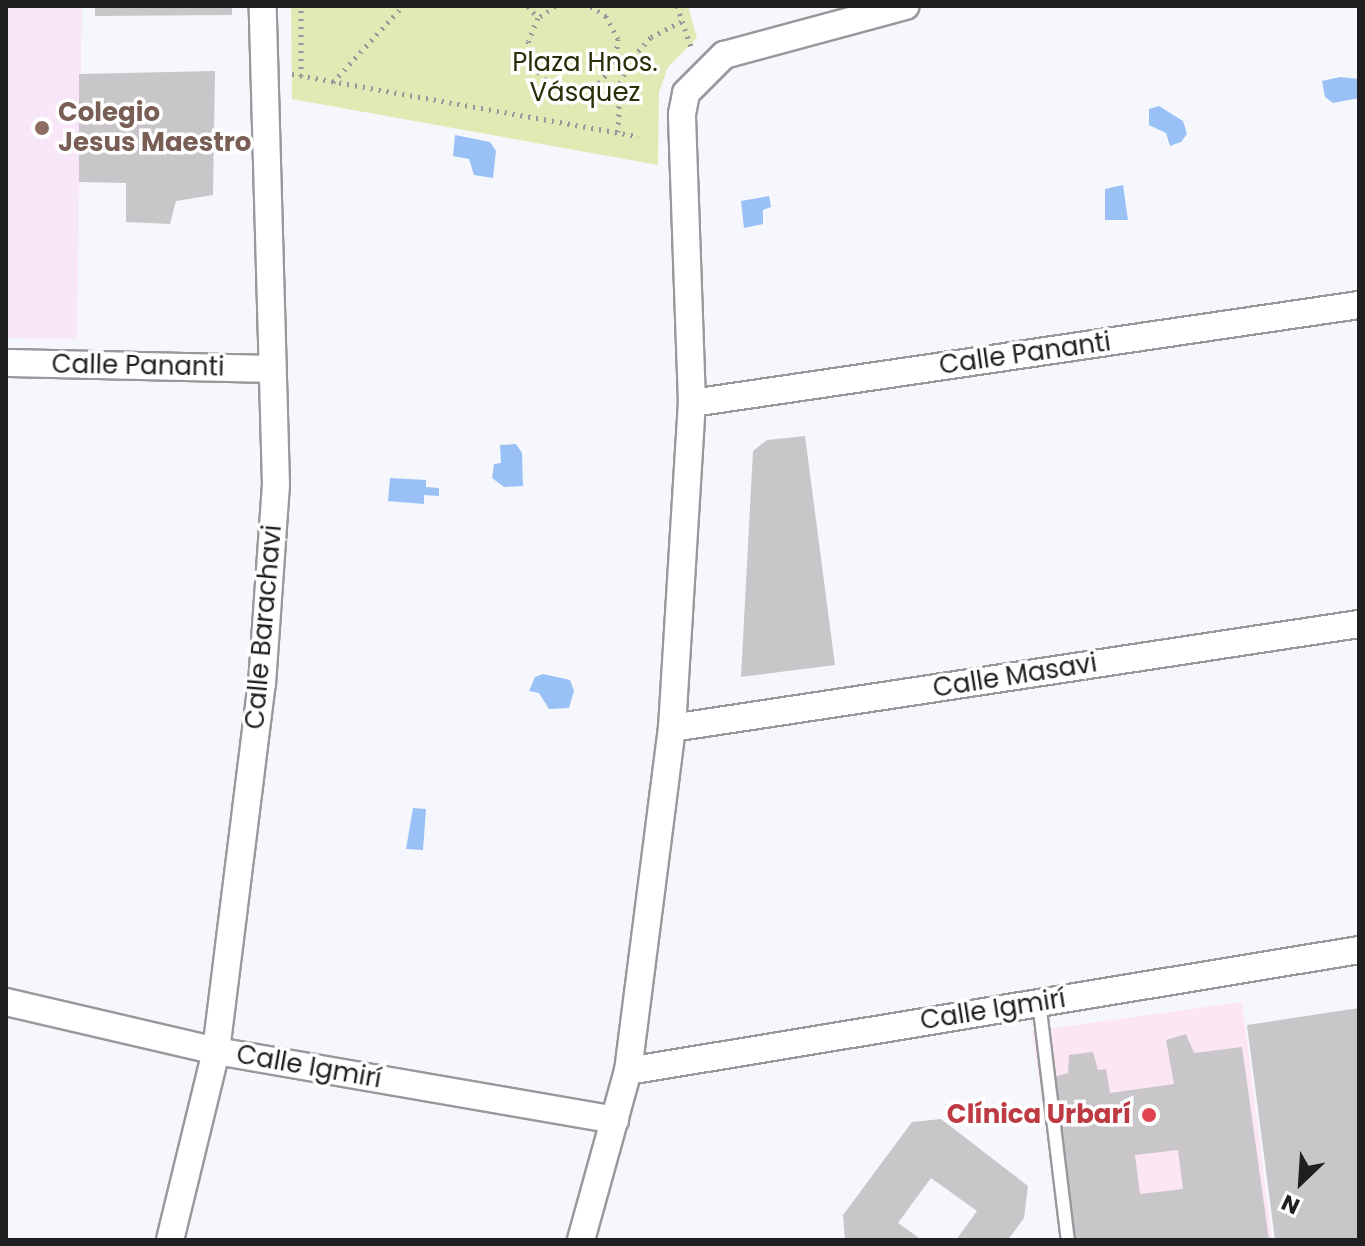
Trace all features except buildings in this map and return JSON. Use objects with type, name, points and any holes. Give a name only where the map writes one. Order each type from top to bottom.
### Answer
[{"type":"street","name":"Calle Barachavi","points":[[170,1240],[216,1051],[262,684],[276,485],[263,6]]},
{"type":"street","points":[[581,1240],[628,1071],[672,728],[692,403],[682,114],[686,93],[701,72],[724,55],[906,6]]},
{"type":"street","name":"Calle Pananti","points":[[692,403],[1359,305]]},
{"type":"street","name":"Calle Pananti","points":[[6,363],[271,369]]},
{"type":"street","name":"Calle Masavi","points":[[672,728],[1359,624]]},
{"type":"street","name":"Calle Igmirí","points":[[628,1071],[1359,950]]},
{"type":"street","name":"Calle Igmirí","points":[[6,1002],[216,1051],[615,1120]]},
{"type":"lane","points":[[1039,1002],[1068,1240]]},
{"type":"path","points":[[301,6],[301,76]]},
{"type":"path","points":[[333,82],[403,6]]},
{"type":"path","points":[[528,6],[538,18]]},
{"type":"path","points":[[555,6],[538,18],[528,41],[533,66],[550,85],[575,91],[599,83],[615,64],[618,39],[606,16],[590,6]]},
{"type":"path","points":[[677,6],[701,72]]},
{"type":"path","points":[[618,132],[625,72],[651,37],[682,21]]},
{"type":"path","points":[[615,64],[625,72]]},
{"type":"path","points":[[292,74],[638,136]]},
{"type":"shaded area","name":"Colegio Jesus Maestro","points":[[6,6],[82,6],[77,339],[6,338]]},
{"type":"shaded area","name":"Clínica Urbarí","points":[[1242,1002],[1272,1240],[1062,1240],[1032,1031]]},
{"type":"green space","name":"Plaza Hnos. Vásquez","points":[[291,6],[688,6],[697,38],[668,67],[659,92],[658,165],[292,99]]},
{"type":"water","points":[[1340,77],[1359,79],[1359,98],[1333,103],[1325,97],[1322,81]]},
{"type":"water","points":[[1159,106],[1183,121],[1187,134],[1181,142],[1170,146],[1166,133],[1149,125],[1149,109]]},
{"type":"water","points":[[455,135],[490,142],[496,151],[493,178],[474,175],[469,159],[453,156]]},
{"type":"water","points":[[1123,185],[1128,220],[1105,220],[1105,189]]},
{"type":"water","points":[[769,196],[771,207],[763,210],[763,224],[744,228],[741,201]]},
{"type":"water","points":[[516,444],[522,453],[523,486],[504,487],[492,478],[494,464],[501,463],[500,445]]},
{"type":"water","points":[[390,478],[426,480],[426,487],[439,488],[439,496],[424,495],[424,504],[388,501]]},
{"type":"water","points":[[543,674],[570,680],[574,691],[569,708],[549,709],[539,693],[529,691],[535,677]]},
{"type":"water","points":[[413,808],[426,809],[423,850],[406,849]]},
{"type":"place","name":"Colegio Jesus Maestro","points":[[42,128]]},
{"type":"place","name":"Clínica Urbarí","points":[[1149,1115]]}]
